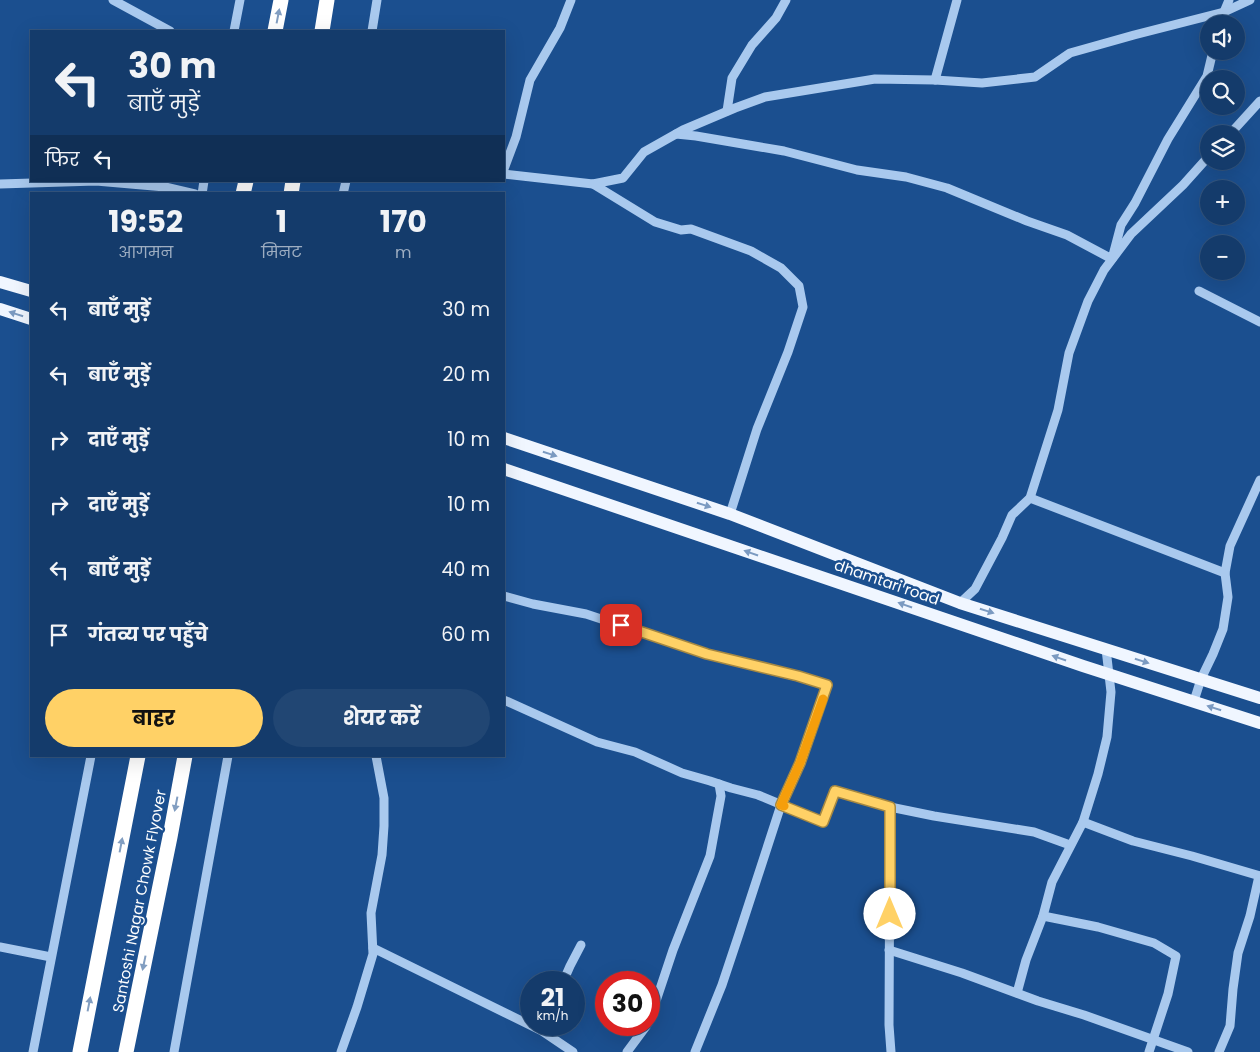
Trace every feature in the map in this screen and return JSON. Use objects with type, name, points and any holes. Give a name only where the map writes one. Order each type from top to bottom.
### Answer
[{"type":"highway","points":[[275,30],[281,0]]},
{"type":"highway","points":[[322,30],[328,0]]},
{"type":"highway","name":"Santoshi Nagar Chowk Flyover","points":[[80,1052],[138,757]]},
{"type":"highway","name":"Santoshi Nagar Chowk Flyover","points":[[126,1052],[185,757]]},
{"type":"main road","points":[[0,282],[30,291]]},
{"type":"main road","points":[[0,309],[30,318]]},
{"type":"main road","points":[[505,438],[730,514],[960,603],[1260,698]]},
{"type":"main road","name":"dhamtari road","points":[[505,469],[1109,674],[1260,723]]},
{"type":"street","points":[[112,0],[168,30]]},
{"type":"street","points":[[234,30],[240,0]]},
{"type":"street","points":[[372,30],[377,0]]},
{"type":"street","points":[[505,166],[516,137],[530,80],[560,28],[571,0]]},
{"type":"street","points":[[726,111],[732,78],[752,45],[776,18],[786,0]]},
{"type":"street","points":[[935,80],[957,0]]},
{"type":"street","points":[[1223,15],[1228,0]]},
{"type":"street","points":[[505,174],[593,184],[624,178],[644,152],[676,134],[726,111],[765,97],[875,80],[935,80],[982,83],[1035,77],[1070,53],[1158,28],[1224,12],[1250,0]]},
{"type":"street","points":[[1112,259],[1121,225],[1135,203],[1168,139],[1207,76],[1211,60]]},
{"type":"street","points":[[1238,125],[1260,101]]},
{"type":"street","points":[[676,134],[784,151],[857,170],[906,176],[939,186],[1067,235],[1112,259]]},
{"type":"street","points":[[960,603],[975,589],[1012,515],[1030,498],[1058,410],[1069,353],[1088,302],[1104,270],[1131,234],[1200,166]]},
{"type":"street","points":[[0,184],[64,182]]},
{"type":"street","points":[[108,182],[165,187],[186,192]]},
{"type":"street","points":[[593,184],[655,222],[681,230],[691,229],[751,251],[781,268],[799,286],[803,307],[788,352],[757,429],[730,514]]},
{"type":"street","points":[[1199,291],[1260,322]]},
{"type":"street","points":[[1194,701],[1201,679],[1223,629],[1228,597],[1225,573],[1230,546],[1260,480]]},
{"type":"street","points":[[1030,498],[1225,573]]},
{"type":"street","points":[[505,596],[533,604],[586,614],[707,654],[827,685],[800,763],[781,805],[722,985],[695,1052]]},
{"type":"street","points":[[1017,994],[1026,960],[1052,882],[1082,822],[1098,774],[1107,736],[1111,692],[1106,649]]},
{"type":"street","points":[[505,700],[597,742],[635,752],[682,773],[758,795],[823,822],[835,791],[890,807],[1034,832],[1070,845]]},
{"type":"street","points":[[33,1052],[91,757]]},
{"type":"street","points":[[174,1052],[228,757]]},
{"type":"street","points":[[341,1052],[372,954],[372,913],[382,855],[384,826],[384,798],[376,757]]},
{"type":"street","points":[[660,988],[710,856],[721,796],[720,784]]},
{"type":"street","points":[[890,807],[888,1025],[891,1052]]},
{"type":"street","points":[[1082,822],[1132,840],[1259,876],[1250,916],[1238,953],[1230,1026],[1219,1052]]},
{"type":"street","points":[[1042,916],[1098,927],[1154,943],[1176,956],[1168,994],[1148,1052]]},
{"type":"street","points":[[568,971],[581,945]]},
{"type":"street","points":[[0,947],[51,957]]},
{"type":"street","points":[[372,948],[520,1017]]},
{"type":"street","points":[[889,950],[962,973],[1017,994],[1084,1015],[1188,1052]]},
{"type":"street","points":[[553,1036],[573,1052]]},
{"type":"street","points":[[628,1052],[639,1036]]},
{"type":"slow traffic","points":[[784,806],[781,805],[800,763],[823,699]]},
{"type":"route","points":[[621,625],[707,654],[827,685],[800,763],[781,805],[823,822],[835,791],[890,807],[890,914]]}]
